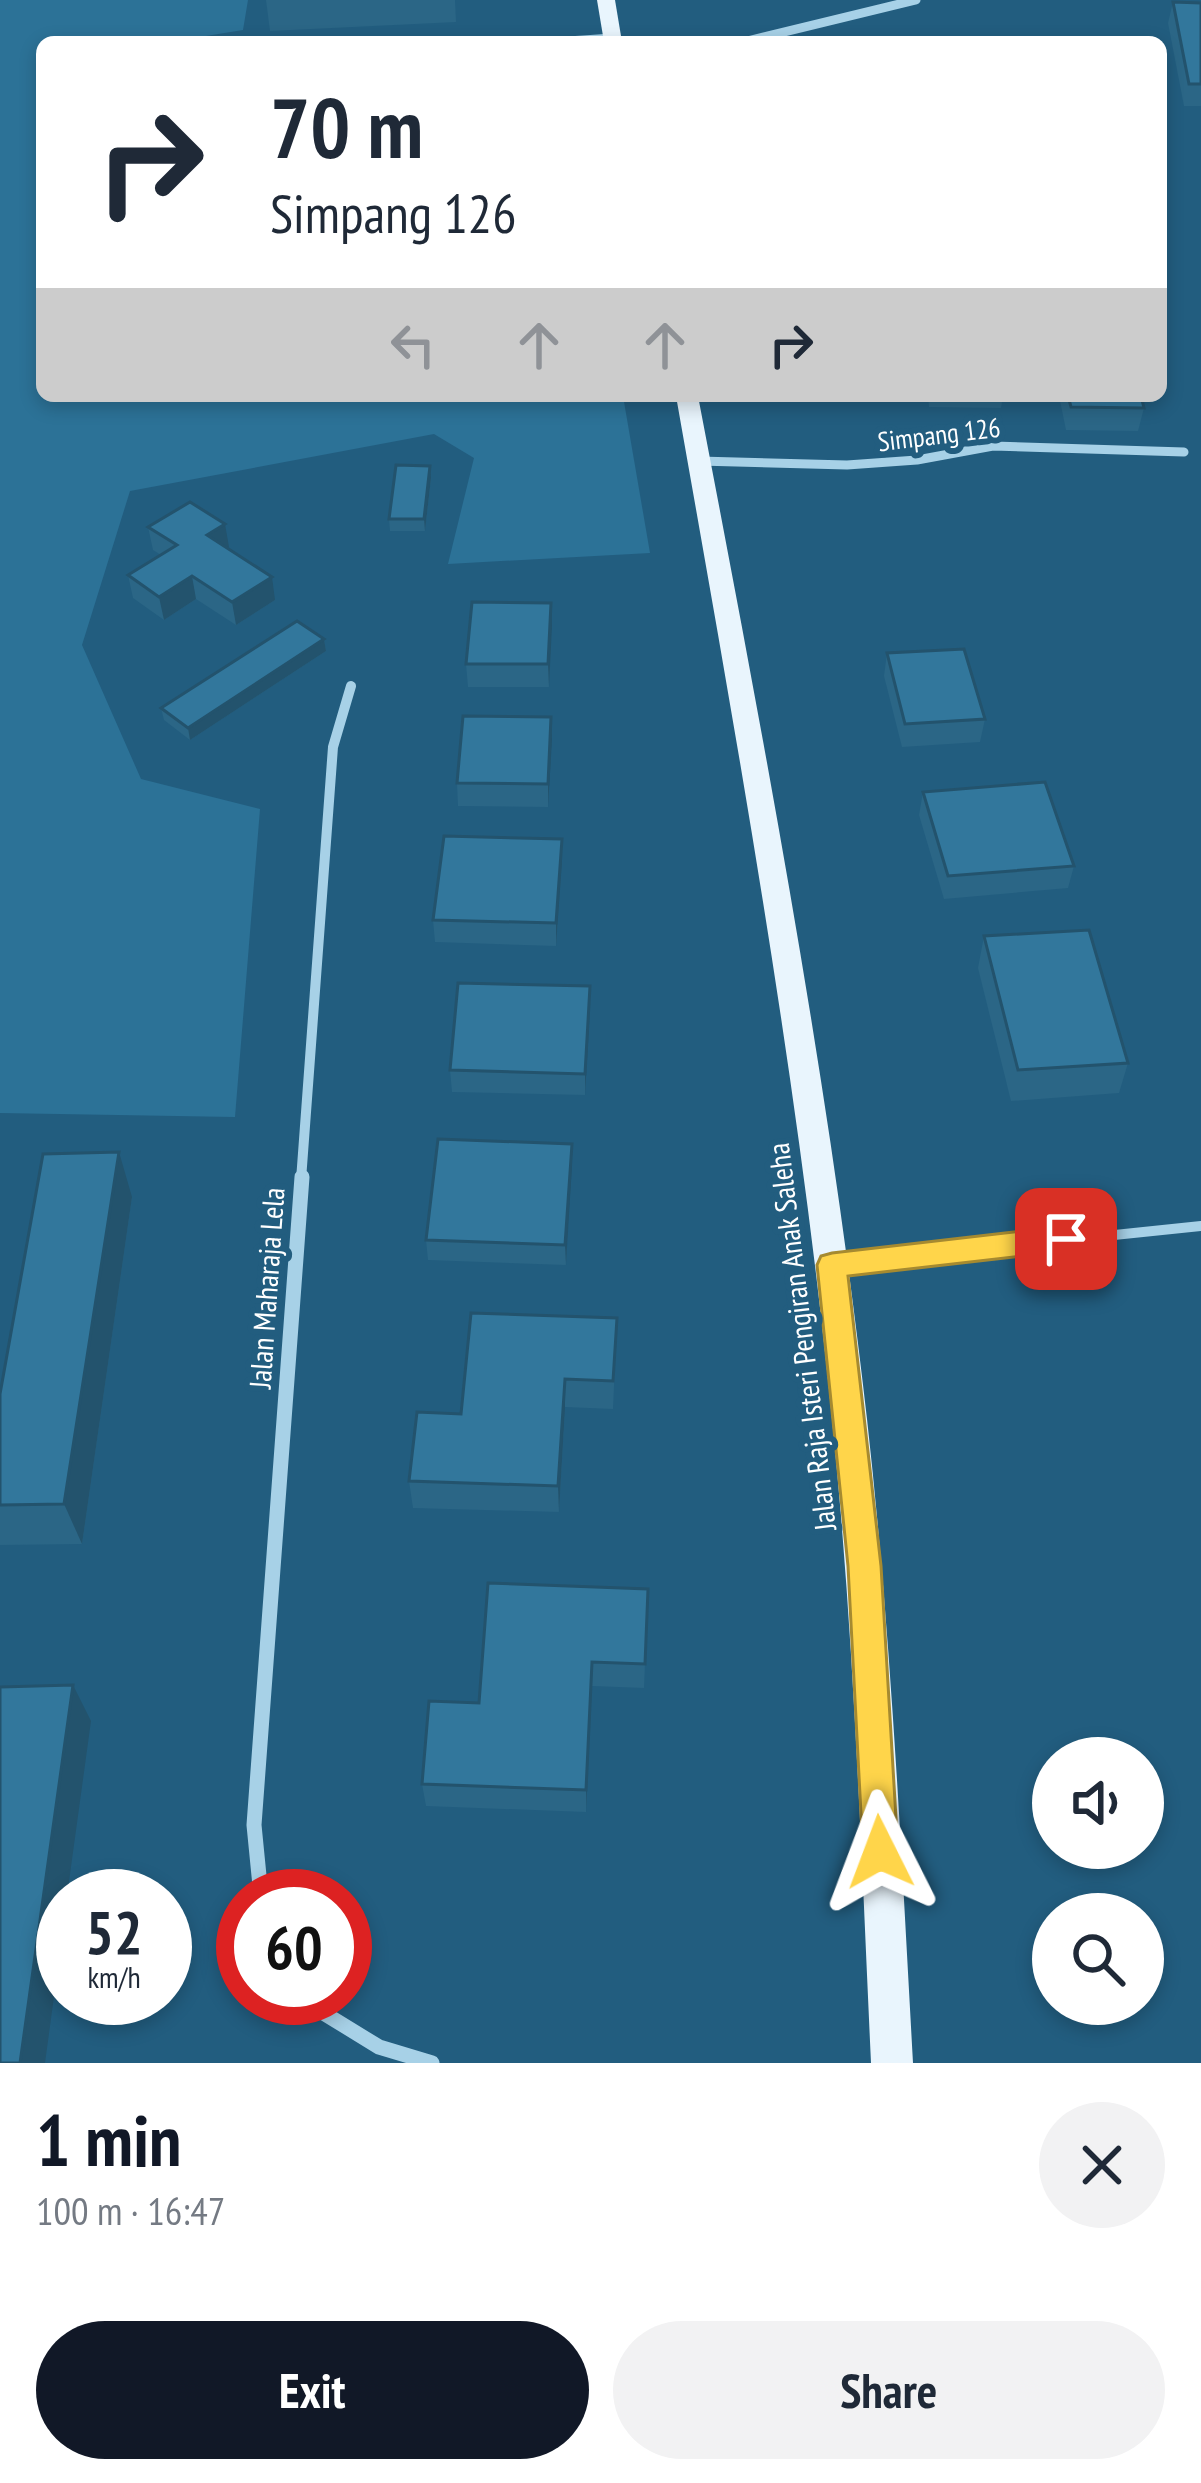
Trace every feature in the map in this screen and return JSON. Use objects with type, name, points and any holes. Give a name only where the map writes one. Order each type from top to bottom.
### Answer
[{"type":"main road","points":[[606,0],[612,36]]},
{"type":"main road","name":"Jalan Raja Isteri Pengiran Anak Saleha","points":[[688,402],[797,1023],[832,1265],[865,1566],[892,2063]]},
{"type":"street","points":[[768,36],[916,0]]},
{"type":"street","name":"Simpang 126","points":[[699,461],[847,465],[916,460],[992,446],[1080,445],[1184,452]]},
{"type":"street","name":"Jalan Maharaja Lela","points":[[258,1869],[254,1825],[333,747],[351,686]]},
{"type":"street","points":[[341,2025],[417,2061],[432,2063]]},
{"type":"lane","points":[[832,1265],[1201,1226]]},
{"type":"shaded area","points":[[0,0],[248,0],[243,30],[206,36],[36,36],[36,402],[624,402],[650,553],[448,564],[474,458],[434,434],[130,491],[82,645],[141,779],[260,809],[235,1117],[0,1113]]},
{"type":"building","points":[[1173,2],[1201,3],[1201,84],[1189,84]]},
{"type":"building","points":[[1070,402],[1142,402],[1144,408],[1071,407]]},
{"type":"building","points":[[396,465],[430,466],[424,519],[389,519]]},
{"type":"building","points":[[190,502],[225,524],[207,535],[272,577],[232,602],[192,576],[159,597],[128,575],[177,545],[148,527]]},
{"type":"building","points":[[472,602],[551,603],[548,664],[466,664]]},
{"type":"building","points":[[297,621],[324,639],[188,728],[161,708]]},
{"type":"building","points":[[964,649],[985,719],[905,724],[887,653]]},
{"type":"building","points":[[463,716],[551,717],[548,784],[457,783]]},
{"type":"building","points":[[1045,782],[1074,866],[948,876],[923,792]]},
{"type":"building","points":[[444,836],[562,839],[556,923],[433,920]]},
{"type":"building","points":[[1089,930],[1128,1063],[1018,1070],[984,936]]},
{"type":"building","points":[[458,983],[590,986],[585,1074],[450,1070]]},
{"type":"building","points":[[438,1139],[572,1144],[565,1245],[426,1240]]},
{"type":"building","points":[[119,1152],[64,1504],[0,1505],[0,1394],[43,1154]]},
{"type":"building","points":[[471,1313],[617,1318],[613,1381],[565,1379],[558,1486],[409,1481],[417,1412],[461,1414]]},
{"type":"building","points":[[488,1583],[648,1589],[645,1664],[592,1662],[586,1790],[422,1784],[429,1701],[479,1703]]},
{"type":"building","points":[[73,1685],[47,1869],[36,1869],[36,1949],[20,2063],[0,2063],[0,1687]]},
{"type":"route","points":[[880,1852],[865,1566],[832,1265],[1066,1239]]}]
